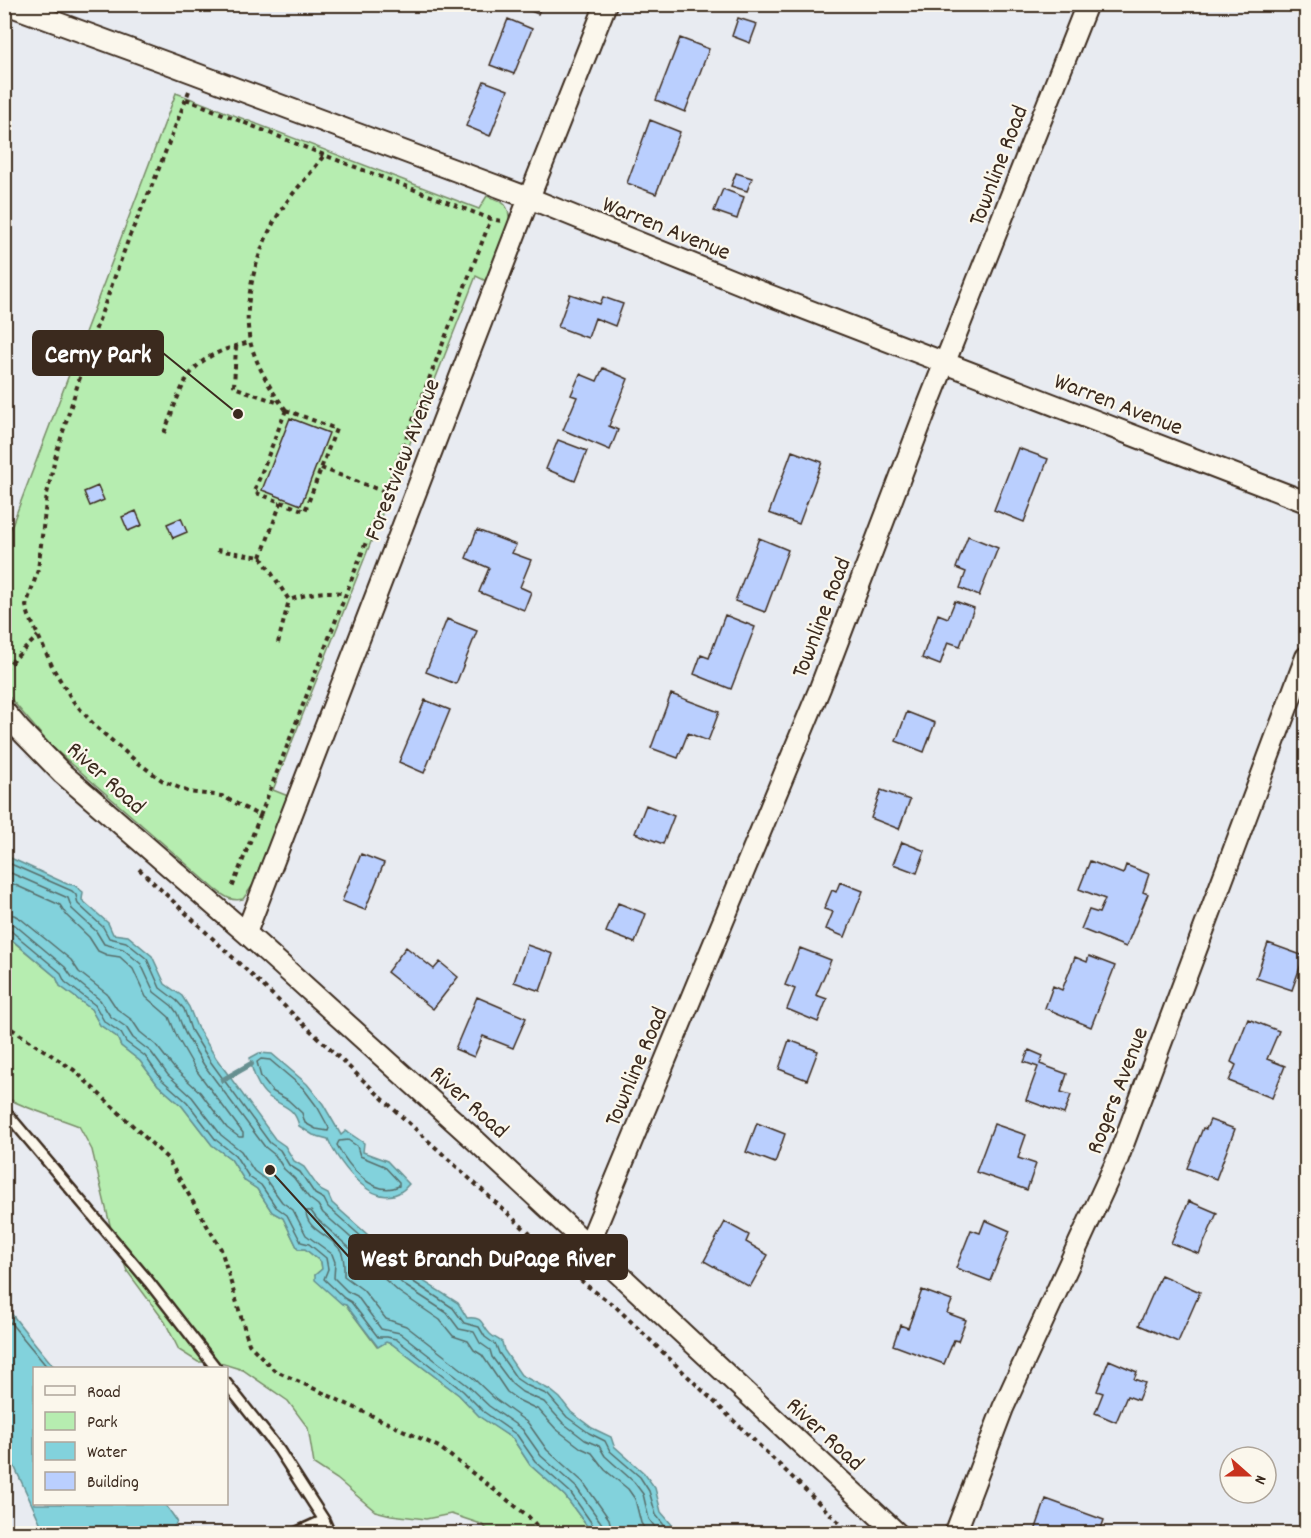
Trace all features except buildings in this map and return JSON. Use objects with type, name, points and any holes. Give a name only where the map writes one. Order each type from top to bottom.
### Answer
[{"type":"street","name":"Warren Avenue","points":[[6,4],[528,198],[946,364],[1306,502]]},
{"type":"street","name":"Forestview Avenue","points":[[246,933],[528,198],[606,4]]},
{"type":"street","name":"Townline Road","points":[[589,1244],[820,688],[924,415],[1087,4]]},
{"type":"street","name":"Rogers Avenue","points":[[955,1533],[1004,1408],[1118,1158],[1306,657]]},
{"type":"street","name":"River Road","points":[[4,711],[63,774],[246,933],[589,1244],[819,1462],[898,1533]]},
{"type":"lane","points":[[4,1110],[149,1282],[215,1367]]},
{"type":"lane","points":[[228,1386],[279,1450],[330,1533]]},
{"type":"lane","points":[[293,1533],[324,1520]]},
{"type":"path","points":[[196,73],[154,181],[130,235],[91,342],[56,454],[46,505],[38,570],[26,606],[54,670],[73,701],[96,727],[163,781],[189,792],[222,796],[260,816]]},
{"type":"path","points":[[186,99],[324,156],[491,219],[518,225]]},
{"type":"path","points":[[286,410],[254,492],[305,511],[336,429],[286,410],[280,404],[268,384],[250,342],[248,307],[251,287],[267,238],[284,206],[324,156]]},
{"type":"path","points":[[232,888],[491,219]]},
{"type":"path","points":[[164,433],[182,386],[194,367],[206,358],[250,342]]},
{"type":"path","points":[[236,346],[234,387],[280,404]]},
{"type":"path","points":[[321,468],[385,492]]},
{"type":"path","points":[[261,557],[281,502]]},
{"type":"path","points":[[217,550],[261,557],[289,600],[278,643]]},
{"type":"path","points":[[289,600],[309,593],[327,591],[345,594]]},
{"type":"path","points":[[4,669],[38,636]]},
{"type":"path","points":[[134,864],[400,1115],[586,1285],[616,1307],[851,1533]]},
{"type":"path","points":[[4,1024],[74,1070],[167,1158],[221,1249],[249,1344],[274,1370],[439,1447],[528,1516],[544,1533]]},
{"type":"green space","points":[[176,93],[479,209],[487,196],[499,200],[507,208],[509,215],[507,234],[488,282],[476,276],[273,790],[288,796],[255,882],[243,899],[239,900],[228,898],[215,889],[50,745],[5,692],[4,546]]},
{"type":"green space","points":[[4,934],[56,977],[60,986],[91,1009],[100,1025],[117,1037],[121,1046],[140,1061],[158,1085],[182,1106],[212,1145],[231,1159],[245,1181],[257,1189],[272,1212],[283,1218],[298,1249],[305,1249],[321,1262],[322,1269],[315,1275],[346,1305],[377,1347],[386,1342],[392,1344],[459,1395],[480,1417],[513,1439],[530,1465],[565,1496],[592,1533],[492,1533],[481,1524],[451,1514],[426,1519],[375,1511],[337,1479],[314,1464],[308,1428],[288,1401],[243,1370],[217,1362],[198,1362],[179,1350],[165,1322],[127,1271],[111,1229],[92,1150],[79,1126],[5,1097]]},
{"type":"water","points":[[4,855],[67,884],[74,885],[83,892],[82,900],[108,923],[113,934],[128,936],[152,956],[165,984],[182,996],[189,1007],[197,1027],[216,1058],[275,1139],[285,1146],[294,1161],[304,1167],[320,1190],[328,1194],[332,1203],[412,1274],[458,1303],[467,1318],[479,1320],[490,1334],[502,1342],[504,1350],[521,1375],[550,1390],[571,1412],[592,1428],[611,1437],[614,1446],[644,1473],[655,1488],[661,1512],[679,1533],[592,1533],[565,1496],[530,1465],[513,1439],[480,1417],[459,1395],[392,1344],[386,1342],[378,1347],[346,1305],[315,1280],[315,1275],[322,1269],[321,1262],[305,1249],[298,1249],[283,1218],[272,1212],[257,1189],[245,1181],[231,1159],[212,1145],[182,1106],[158,1085],[140,1061],[121,1046],[117,1037],[100,1025],[91,1009],[60,986],[56,977],[5,934]]},
{"type":"water","points":[[259,1053],[272,1054],[307,1084],[323,1104],[341,1135],[346,1131],[364,1143],[363,1152],[387,1161],[409,1184],[398,1193],[386,1196],[362,1185],[341,1162],[328,1139],[313,1135],[299,1126],[295,1115],[288,1108],[262,1090],[254,1074],[250,1058]]},
{"type":"water","points":[[5,1305],[54,1367],[33,1367],[33,1505],[166,1505],[177,1521],[175,1526],[162,1534],[45,1533],[5,1446]]},
{"type":"waterway","points":[[223,1080],[251,1064]]},
{"type":"place","name":"Cerny Park","points":[[238,414]]},
{"type":"place","name":"West Branch DuPage River","points":[[270,1170]]}]
